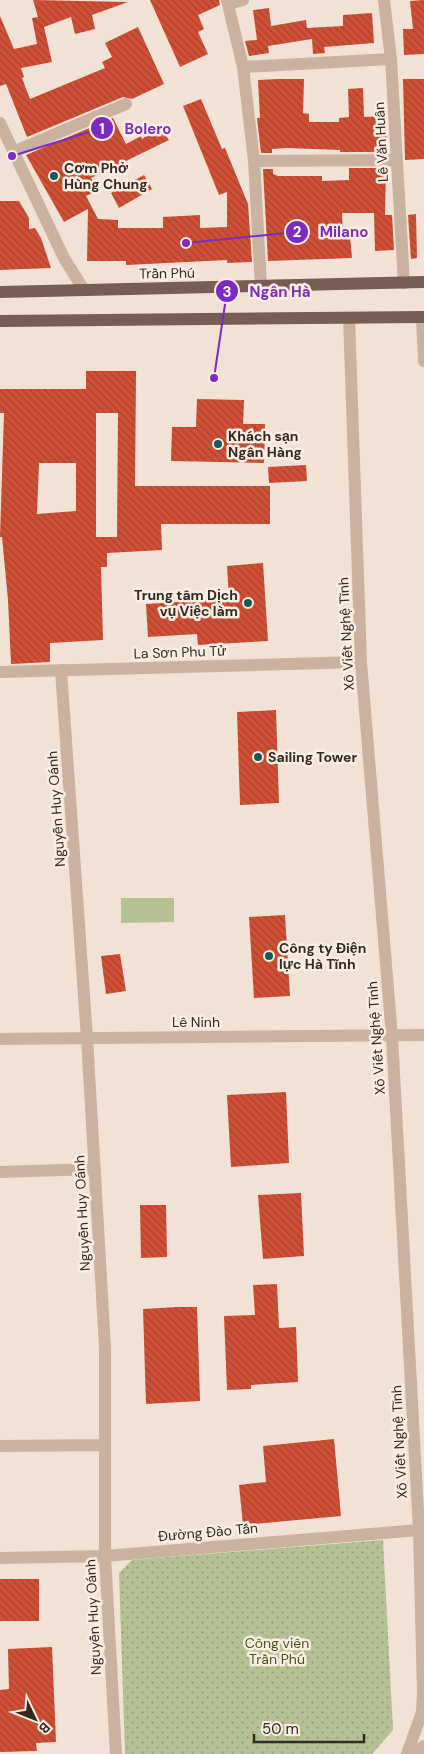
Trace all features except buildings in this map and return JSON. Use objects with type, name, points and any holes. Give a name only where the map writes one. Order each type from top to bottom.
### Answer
[{"type":"main road","name":"Trần Phú","points":[[0,292],[424,282]]},
{"type":"main road","points":[[0,321],[423,317]]},
{"type":"street","points":[[243,0],[227,2],[243,67],[254,161],[261,286]]},
{"type":"street","name":"Lê Văn Huân","points":[[384,0],[391,58],[404,283]]},
{"type":"street","points":[[243,67],[391,58]]},
{"type":"street","points":[[13,152],[126,104]]},
{"type":"street","points":[[0,123],[64,258],[84,290]]},
{"type":"street","points":[[254,161],[396,160]]},
{"type":"street","points":[[423,317],[424,361]]},
{"type":"street","name":"Xô Viết Nghệ Tĩnh","points":[[349,318],[361,662],[392,1036],[419,1530],[422,1712],[407,1754]]},
{"type":"street","name":"La Sơn Phu Tử","points":[[0,672],[361,662]]},
{"type":"street","name":"Nguyễn Huy Oánh","points":[[61,670],[87,1038],[105,1346],[105,1556],[116,1754]]},
{"type":"street","name":"Lê Ninh","points":[[0,1039],[424,1035]]},
{"type":"street","points":[[0,1172],[95,1169]]},
{"type":"street","points":[[0,1446],[105,1445]]},
{"type":"street","name":"Đường Đào Tấn","points":[[0,1558],[105,1556],[419,1530]]},
{"type":"street","points":[[414,1754],[424,1746]]},
{"type":"green space","points":[[121,898],[174,898],[174,922],[121,923]]},
{"type":"green space","name":"Công viên Trần Phú","points":[[383,1540],[393,1730],[372,1754],[125,1754],[119,1573],[132,1560]]},
{"type":"place","name":"Bolero","points":[[12,156]]},
{"type":"place","name":"Cơm Phở Hùng Chung","points":[[54,176]]},
{"type":"place","name":"Milano","points":[[186,243]]},
{"type":"place","name":"Ngân Hà","points":[[214,378]]},
{"type":"place","name":"Khách sạn Ngân Hàng","points":[[218,444]]},
{"type":"place","name":"Trung tâm Dịch vụ Việc làm","points":[[248,603]]},
{"type":"place","name":"Sailing Tower","points":[[258,757]]},
{"type":"place","name":"Công ty Điện lực Hà Tĩnh","points":[[269,956]]}]
